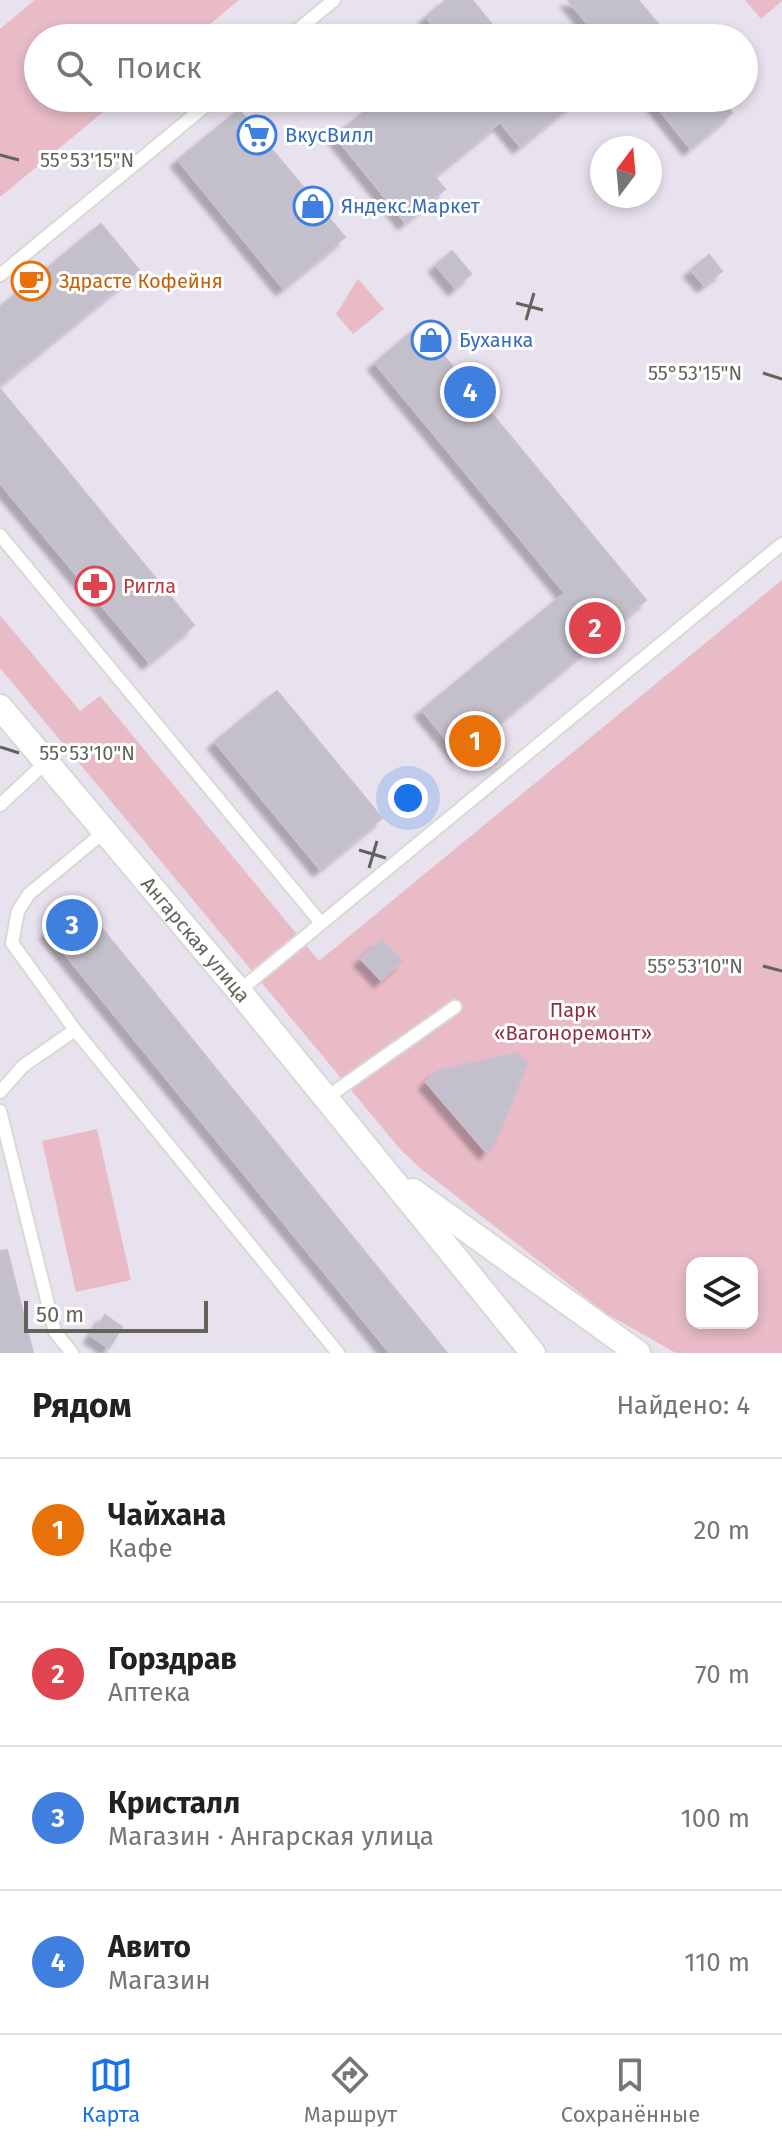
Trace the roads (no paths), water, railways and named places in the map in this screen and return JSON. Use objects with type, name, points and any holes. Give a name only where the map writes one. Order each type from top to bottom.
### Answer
[{"type":"street","name":"Ангарская улица","points":[[0,707],[239,991],[533,1353]]},
{"type":"street","name":"Ангарская улица","points":[[389,1173],[638,1353]]},
{"type":"lane","points":[[305,24],[334,0]]},
{"type":"lane","points":[[0,275],[198,112]]},
{"type":"lane","points":[[0,535],[321,923]]},
{"type":"lane","points":[[239,991],[782,544]]},
{"type":"lane","points":[[0,805],[46,762]]},
{"type":"lane","points":[[104,832],[29,894],[18,911],[12,943],[75,1030],[338,1353]]},
{"type":"lane","points":[[326,1098],[455,1007]]},
{"type":"lane","points":[[0,1092],[23,1066],[75,1030]]},
{"type":"lane","points":[[0,1111],[55,1332],[72,1353]]},
{"type":"place","name":"ВкусВилл","points":[[257,135]]},
{"type":"place","name":"Яндекс.Маркет","points":[[313,206]]},
{"type":"place","name":"Здрасте Кофейня","points":[[31,281]]},
{"type":"place","name":"Буханка","points":[[431,340]]},
{"type":"place","name":"Авито","points":[[470,392]]},
{"type":"place","name":"Ригла","points":[[95,586]]},
{"type":"place","name":"Горздрав","points":[[595,628]]},
{"type":"place","name":"Чайхана","points":[[475,741]]},
{"type":"place","name":"Кристалл","points":[[72,925]]},
{"type":"park label","name":"Парк «Вагоноремонт»","points":[[573,1022]]}]
